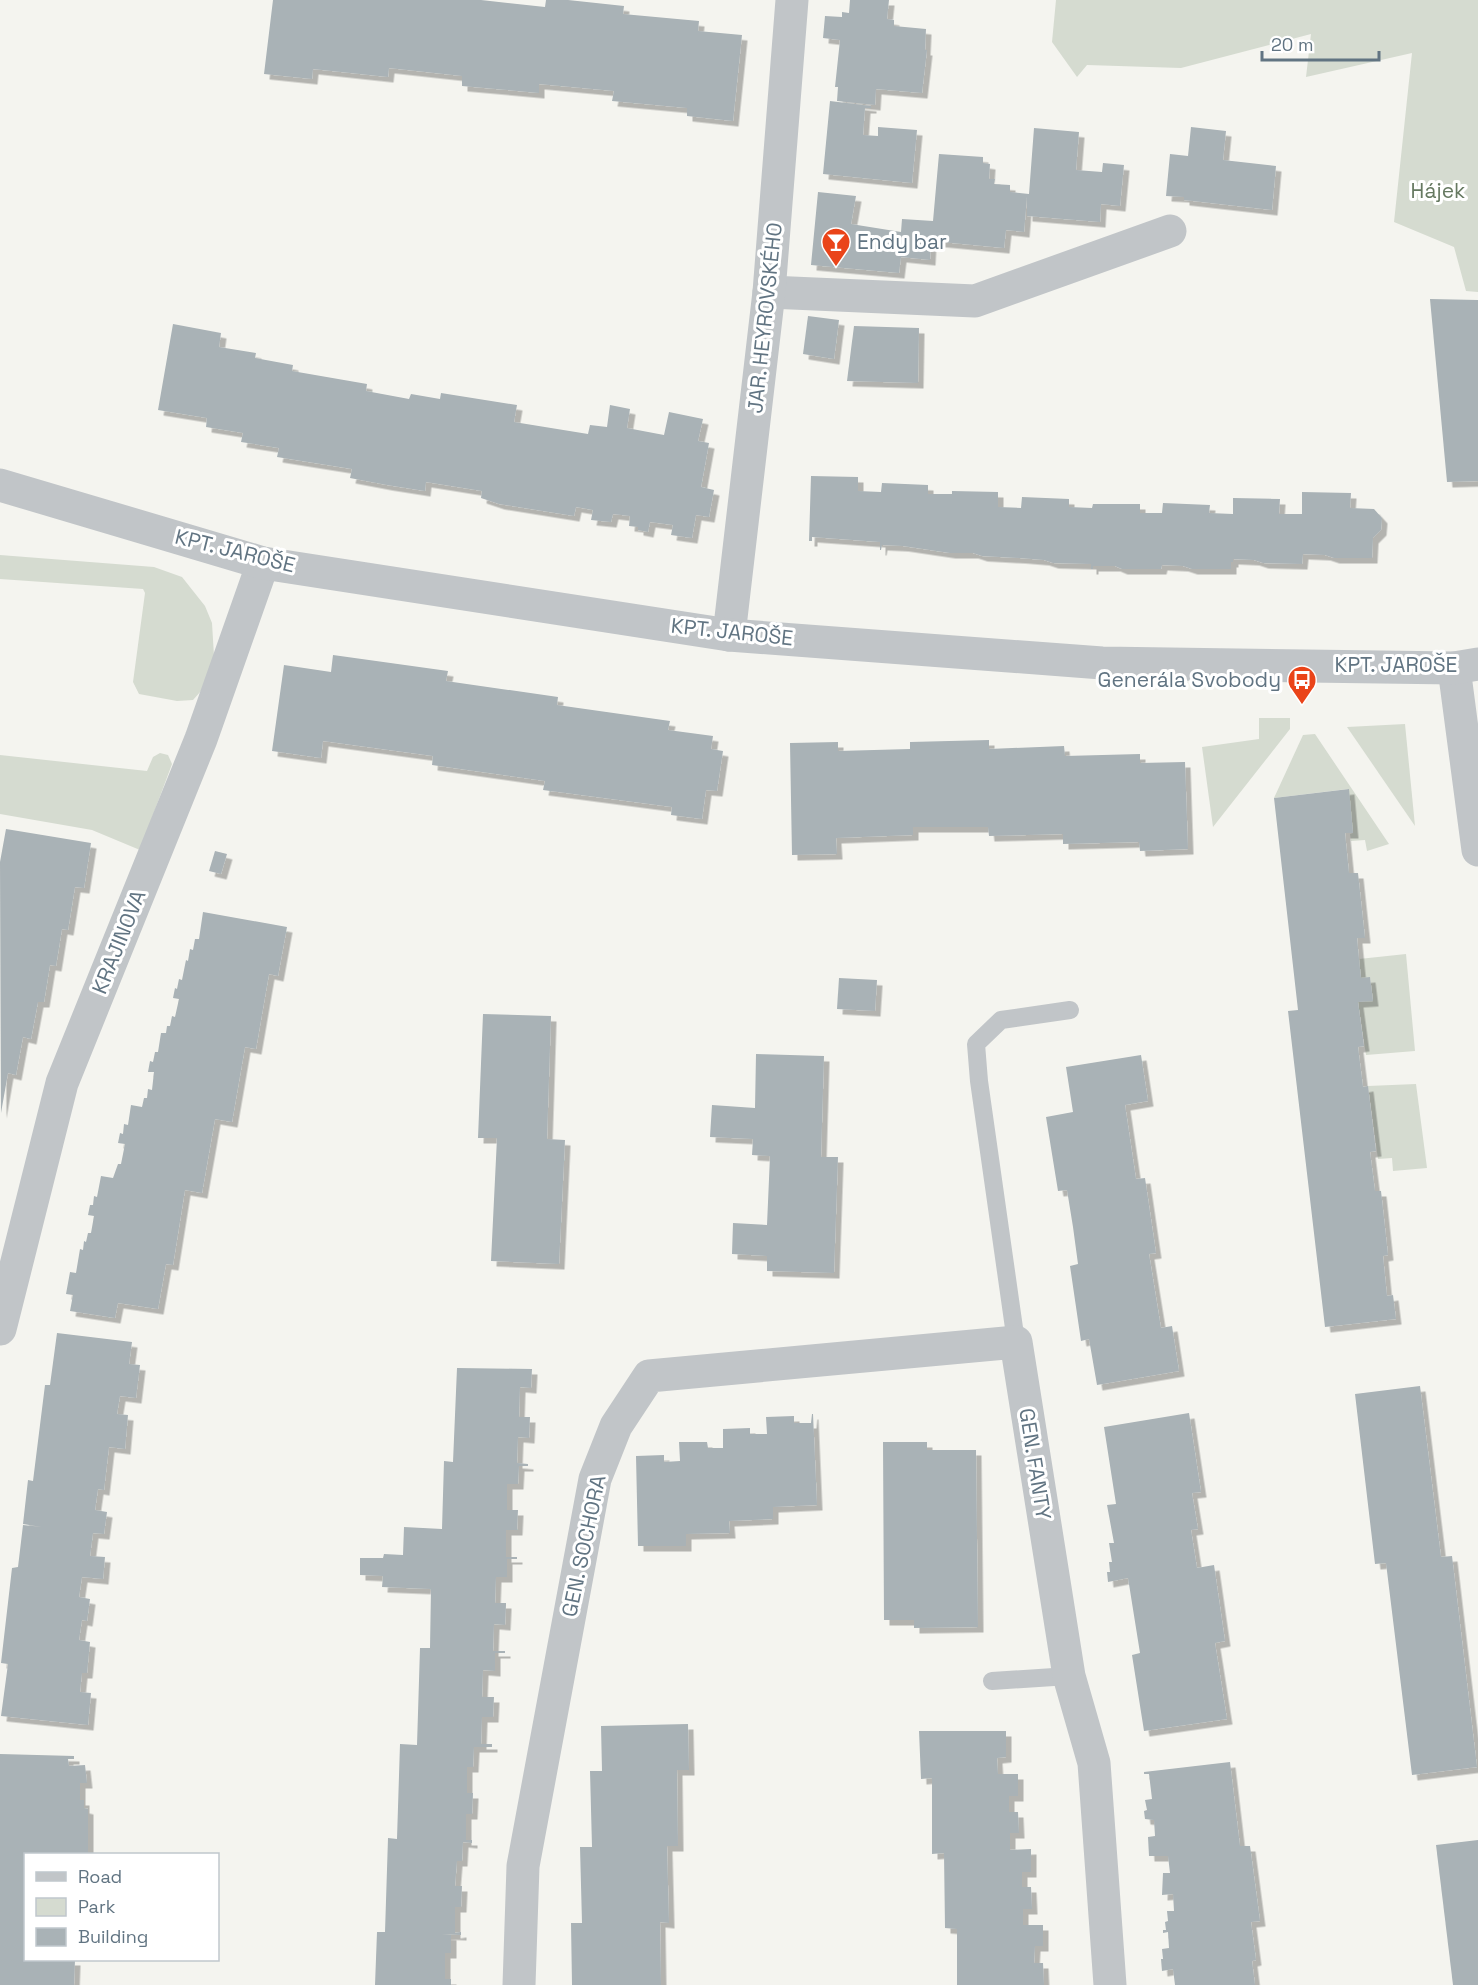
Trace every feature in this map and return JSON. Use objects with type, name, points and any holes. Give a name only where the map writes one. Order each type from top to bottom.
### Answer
[{"type":"street","name":"JAR. HEYROVSKÉHO","points":[[729,635],[769,292],[792,0]]},
{"type":"street","points":[[769,292],[975,301],[1170,231]]},
{"type":"street","name":"KPT. JAROŠE","points":[[0,485],[264,563],[729,635],[1102,663],[1466,666]]},
{"type":"street","name":"KRAJINOVA","points":[[0,1329],[62,1083],[201,739],[264,563]]},
{"type":"street","points":[[1466,666],[1478,850]]},
{"type":"street","name":"GEN. FANTY","points":[[1016,1342],[1069,1676],[1094,1763],[1110,1985]]},
{"type":"street","name":"GEN. SOCHORA","points":[[519,1985],[523,1866],[595,1479],[616,1426],[649,1376],[1016,1342]]},
{"type":"lane","name":"GEN. FANTY","points":[[1016,1342],[979,1081],[976,1044],[1001,1020],[1070,1010]]},
{"type":"lane","points":[[992,1681],[1069,1676]]},
{"type":"green space","name":"Hájek","points":[[1056,0],[1478,0],[1478,292],[1466,291],[1454,247],[1394,222],[1412,53],[1306,77],[1311,34],[1181,68],[1087,65],[1077,77],[1052,42]]},
{"type":"green space","points":[[0,555],[154,567],[182,577],[205,606],[212,623],[214,656],[201,691],[193,700],[177,701],[139,694],[133,682],[145,593],[143,589],[0,579]]},
{"type":"green space","points":[[1259,718],[1290,718],[1290,729],[1213,827],[1202,747],[1259,739]]},
{"type":"green space","points":[[1405,724],[1415,826],[1347,727]]},
{"type":"green space","points":[[1315,734],[1389,844],[1367,851],[1365,840],[1351,841],[1350,834],[1353,833],[1348,789],[1274,798],[1303,735]]},
{"type":"green space","points":[[160,753],[168,755],[172,764],[140,850],[92,830],[0,814],[0,755],[147,771],[153,757]]},
{"type":"green space","points":[[1406,954],[1415,1051],[1366,1055],[1358,1002],[1373,1000],[1370,978],[1361,978],[1359,959]]},
{"type":"green space","points":[[1416,1084],[1427,1168],[1393,1171],[1392,1158],[1378,1159],[1368,1086]]},
{"type":"building","points":[[273,0],[481,0],[545,7],[546,0],[568,0],[624,6],[623,14],[699,21],[698,31],[742,35],[733,121],[687,116],[687,108],[612,101],[614,91],[539,84],[539,93],[462,86],[462,76],[389,68],[388,77],[313,69],[312,79],[264,74]]},
{"type":"building","points":[[850,0],[889,0],[887,19],[894,20],[894,26],[926,29],[925,50],[927,50],[922,93],[876,89],[875,105],[837,101],[838,87],[835,87],[840,40],[823,38],[825,16],[842,17],[842,12],[849,13]]},
{"type":"building","points":[[830,101],[871,106],[871,108],[865,108],[863,135],[878,136],[878,127],[917,130],[912,183],[823,174]]},
{"type":"building","points":[[1191,127],[1226,131],[1223,160],[1276,166],[1272,210],[1166,196],[1170,154],[1188,156]]},
{"type":"building","points":[[1034,128],[1079,132],[1076,170],[1102,172],[1103,163],[1124,165],[1120,206],[1101,204],[1100,222],[1027,216],[1027,197],[1024,232],[1006,230],[1004,248],[931,241],[930,260],[901,257],[899,273],[811,265],[818,192],[856,196],[851,224],[901,232],[902,219],[933,221],[939,154],[983,157],[983,163],[990,164],[989,179],[995,179],[994,184],[1010,185],[1010,192],[1029,194]]},
{"type":"building","points":[[1430,299],[1478,300],[1478,481],[1447,482]]},
{"type":"building","points":[[808,316],[839,320],[834,359],[803,354]]},
{"type":"building","points":[[173,324],[221,333],[219,347],[256,353],[255,358],[293,365],[292,371],[367,384],[366,391],[409,399],[411,394],[440,399],[441,393],[517,405],[514,422],[588,434],[590,425],[607,427],[610,405],[630,409],[627,428],[664,435],[669,412],[703,419],[698,441],[709,443],[701,487],[714,490],[709,517],[696,515],[692,538],[671,535],[673,525],[650,522],[648,532],[629,526],[630,516],[613,514],[611,522],[591,520],[593,510],[576,507],[574,516],[499,504],[481,498],[482,491],[426,482],[425,491],[387,485],[350,478],[352,469],[277,457],[279,448],[241,442],[243,433],[206,427],[207,418],[158,410]]},
{"type":"building","points":[[854,326],[919,328],[918,383],[847,381]]},
{"type":"building","points":[[811,476],[858,477],[858,491],[881,492],[882,483],[928,485],[928,494],[952,494],[952,491],[998,492],[998,507],[1021,508],[1022,497],[1069,499],[1069,507],[1092,508],[1093,504],[1140,504],[1140,513],[1162,513],[1163,503],[1210,505],[1209,513],[1233,514],[1233,498],[1280,499],[1279,514],[1302,514],[1302,492],[1351,493],[1350,508],[1374,509],[1382,518],[1381,530],[1373,538],[1372,558],[1334,558],[1325,555],[1303,554],[1302,564],[1263,563],[1233,559],[1231,569],[1192,569],[1162,565],[1161,569],[1093,566],[1091,569],[1091,564],[1053,563],[1044,560],[950,553],[903,546],[882,545],[880,550],[880,542],[812,537],[812,541],[809,541]]},
{"type":"building","points":[[333,655],[448,671],[446,681],[558,697],[557,705],[670,721],[668,730],[713,736],[711,749],[723,751],[717,791],[706,790],[702,819],[671,815],[672,807],[543,790],[545,781],[432,765],[433,756],[323,741],[321,758],[272,751],[284,665],[331,672]]},
{"type":"building","points":[[989,740],[989,749],[1064,746],[1065,756],[1140,754],[1140,763],[1185,762],[1188,849],[1140,851],[1139,842],[1063,844],[1063,834],[989,836],[988,827],[913,827],[913,835],[836,838],[837,854],[792,855],[790,743],[838,742],[838,751],[910,749],[910,742]]},
{"type":"building","points":[[1349,789],[1353,833],[1345,833],[1349,873],[1358,873],[1365,938],[1357,938],[1361,978],[1370,977],[1373,1001],[1358,1002],[1364,1046],[1358,1047],[1363,1087],[1368,1086],[1376,1151],[1370,1152],[1375,1191],[1381,1191],[1388,1255],[1383,1256],[1387,1296],[1393,1295],[1396,1319],[1325,1327],[1288,1011],[1298,1010],[1274,798]]},
{"type":"building","points":[[6,829],[91,843],[84,888],[75,887],[68,930],[62,929],[56,966],[50,965],[44,1002],[38,1002],[31,1039],[23,1037],[16,1075],[8,1073],[1,1113],[0,862]]},
{"type":"building","points":[[215,851],[227,854],[221,874],[209,871]]},
{"type":"building","points":[[203,912],[287,927],[278,976],[269,974],[256,1049],[245,1047],[232,1122],[215,1119],[202,1193],[185,1190],[173,1265],[166,1264],[158,1309],[118,1303],[115,1318],[70,1311],[73,1295],[66,1294],[70,1272],[76,1273],[80,1249],[83,1250],[84,1241],[86,1242],[88,1233],[91,1233],[94,1216],[88,1215],[90,1205],[93,1205],[94,1196],[97,1197],[101,1176],[113,1178],[118,1164],[121,1164],[125,1144],[118,1143],[120,1133],[123,1134],[124,1124],[128,1125],[131,1105],[142,1107],[144,1098],[147,1098],[148,1089],[152,1090],[154,1072],[148,1072],[150,1061],[153,1062],[155,1052],[158,1052],[161,1033],[166,1033],[172,1016],[175,1017],[179,999],[173,998],[175,988],[177,989],[179,979],[182,980],[190,949],[193,950],[195,939],[199,939]]},
{"type":"building","points":[[839,978],[877,980],[875,1011],[837,1009]]},
{"type":"building","points":[[483,1014],[551,1016],[547,1139],[565,1140],[559,1264],[491,1261],[497,1138],[478,1138]]},
{"type":"building","points":[[756,1054],[824,1056],[821,1157],[838,1157],[834,1273],[767,1271],[767,1256],[732,1254],[733,1223],[767,1225],[770,1156],[752,1155],[753,1139],[710,1137],[712,1105],[755,1108]]},
{"type":"building","points":[[1141,1055],[1148,1101],[1125,1105],[1136,1179],[1145,1178],[1156,1253],[1149,1254],[1161,1328],[1172,1326],[1179,1371],[1097,1385],[1089,1339],[1081,1341],[1070,1266],[1078,1264],[1073,1227],[1067,1190],[1058,1191],[1046,1117],[1073,1112],[1066,1067]]},
{"type":"building","points":[[57,1333],[132,1342],[129,1364],[140,1365],[136,1398],[120,1396],[117,1414],[128,1415],[125,1449],[109,1447],[104,1490],[98,1489],[95,1510],[107,1512],[104,1534],[93,1533],[90,1556],[105,1557],[103,1579],[82,1577],[79,1597],[90,1599],[87,1621],[82,1620],[79,1640],[90,1642],[87,1673],[82,1673],[80,1692],[91,1693],[88,1725],[1,1716],[8,1664],[1,1663],[12,1568],[18,1567],[23,1525],[42,1527],[23,1524],[28,1480],[33,1481],[45,1385],[50,1385]]},
{"type":"building","points":[[457,1368],[532,1369],[531,1388],[520,1387],[519,1417],[530,1417],[529,1438],[518,1437],[517,1463],[528,1464],[528,1466],[519,1466],[518,1484],[507,1484],[507,1510],[518,1510],[517,1530],[506,1530],[506,1557],[517,1557],[517,1559],[507,1559],[507,1577],[496,1577],[495,1603],[506,1603],[506,1605],[505,1625],[494,1624],[493,1651],[505,1651],[505,1653],[495,1653],[495,1671],[483,1670],[482,1697],[494,1697],[493,1717],[482,1717],[481,1744],[492,1744],[492,1747],[474,1747],[473,1767],[467,1767],[467,1793],[473,1793],[472,1814],[466,1814],[466,1840],[472,1840],[472,1843],[463,1842],[462,1861],[457,1861],[455,1886],[462,1886],[461,1907],[455,1907],[455,1933],[461,1932],[461,1935],[442,1934],[451,1935],[451,1953],[445,1953],[445,1979],[451,1979],[451,1985],[375,1985],[377,1932],[385,1932],[388,1838],[397,1839],[400,1744],[417,1745],[420,1648],[430,1648],[431,1589],[382,1587],[383,1576],[360,1575],[360,1558],[383,1558],[384,1554],[403,1555],[404,1527],[442,1529],[444,1461],[453,1462]]},
{"type":"building","points":[[1420,1386],[1441,1557],[1452,1556],[1477,1767],[1412,1775],[1386,1563],[1375,1564],[1355,1394]]},
{"type":"building","points":[[1189,1413],[1201,1492],[1192,1493],[1198,1529],[1191,1530],[1197,1568],[1214,1565],[1225,1641],[1215,1643],[1227,1719],[1144,1731],[1132,1655],[1140,1653],[1128,1578],[1108,1582],[1109,1562],[1112,1562],[1109,1543],[1114,1543],[1107,1505],[1116,1504],[1104,1427]]},
{"type":"building","points":[[812,1414],[817,1505],[773,1507],[773,1519],[729,1521],[730,1533],[686,1534],[686,1546],[638,1546],[636,1456],[664,1455],[664,1462],[680,1461],[679,1442],[707,1442],[708,1448],[723,1448],[723,1429],[750,1428],[750,1434],[767,1434],[766,1417],[794,1416],[794,1423],[811,1423]]},
{"type":"building","points":[[883,1442],[927,1442],[927,1450],[976,1450],[978,1627],[914,1628],[914,1620],[884,1620]]},
{"type":"building","points":[[688,1724],[689,1770],[677,1770],[678,1846],[667,1846],[669,1923],[660,1922],[661,1985],[572,1985],[571,1923],[582,1923],[580,1847],[592,1847],[590,1771],[602,1771],[601,1726]]},
{"type":"building","points":[[919,1731],[1006,1731],[1006,1757],[997,1758],[998,1774],[1018,1774],[1018,1796],[1009,1796],[1009,1812],[1018,1812],[1019,1833],[1010,1833],[1010,1850],[1031,1849],[1031,1872],[1022,1872],[1022,1887],[1031,1887],[1032,1909],[1023,1909],[1023,1925],[1043,1925],[1043,1946],[1035,1946],[1034,1963],[1043,1963],[1044,1985],[957,1985],[957,1929],[945,1928],[944,1853],[932,1854],[932,1778],[921,1779]]},
{"type":"building","points":[[0,1754],[74,1756],[74,1759],[68,1759],[69,1766],[85,1765],[87,1783],[80,1783],[80,1800],[84,1800],[84,1808],[88,1809],[88,1853],[24,1853],[24,1961],[75,1961],[74,1985],[0,1985]]},
{"type":"building","points":[[1230,1762],[1240,1846],[1250,1846],[1260,1921],[1251,1922],[1256,1960],[1252,1961],[1255,1985],[1175,1985],[1173,1969],[1162,1971],[1161,1959],[1163,1959],[1162,1949],[1169,1948],[1168,1932],[1163,1933],[1163,1930],[1166,1930],[1165,1922],[1168,1921],[1167,1911],[1174,1911],[1173,1894],[1162,1895],[1163,1873],[1170,1873],[1168,1856],[1149,1856],[1148,1837],[1155,1836],[1154,1820],[1145,1819],[1144,1811],[1147,1810],[1145,1800],[1152,1799],[1149,1774],[1144,1774],[1144,1772]]},
{"type":"building","points":[[1478,1840],[1478,1985],[1453,1985],[1436,1845]]},
{"type":"place","name":"Endy bar","points":[[836,268]]},
{"type":"place","name":"Generála Svobody","points":[[1302,706]]}]
